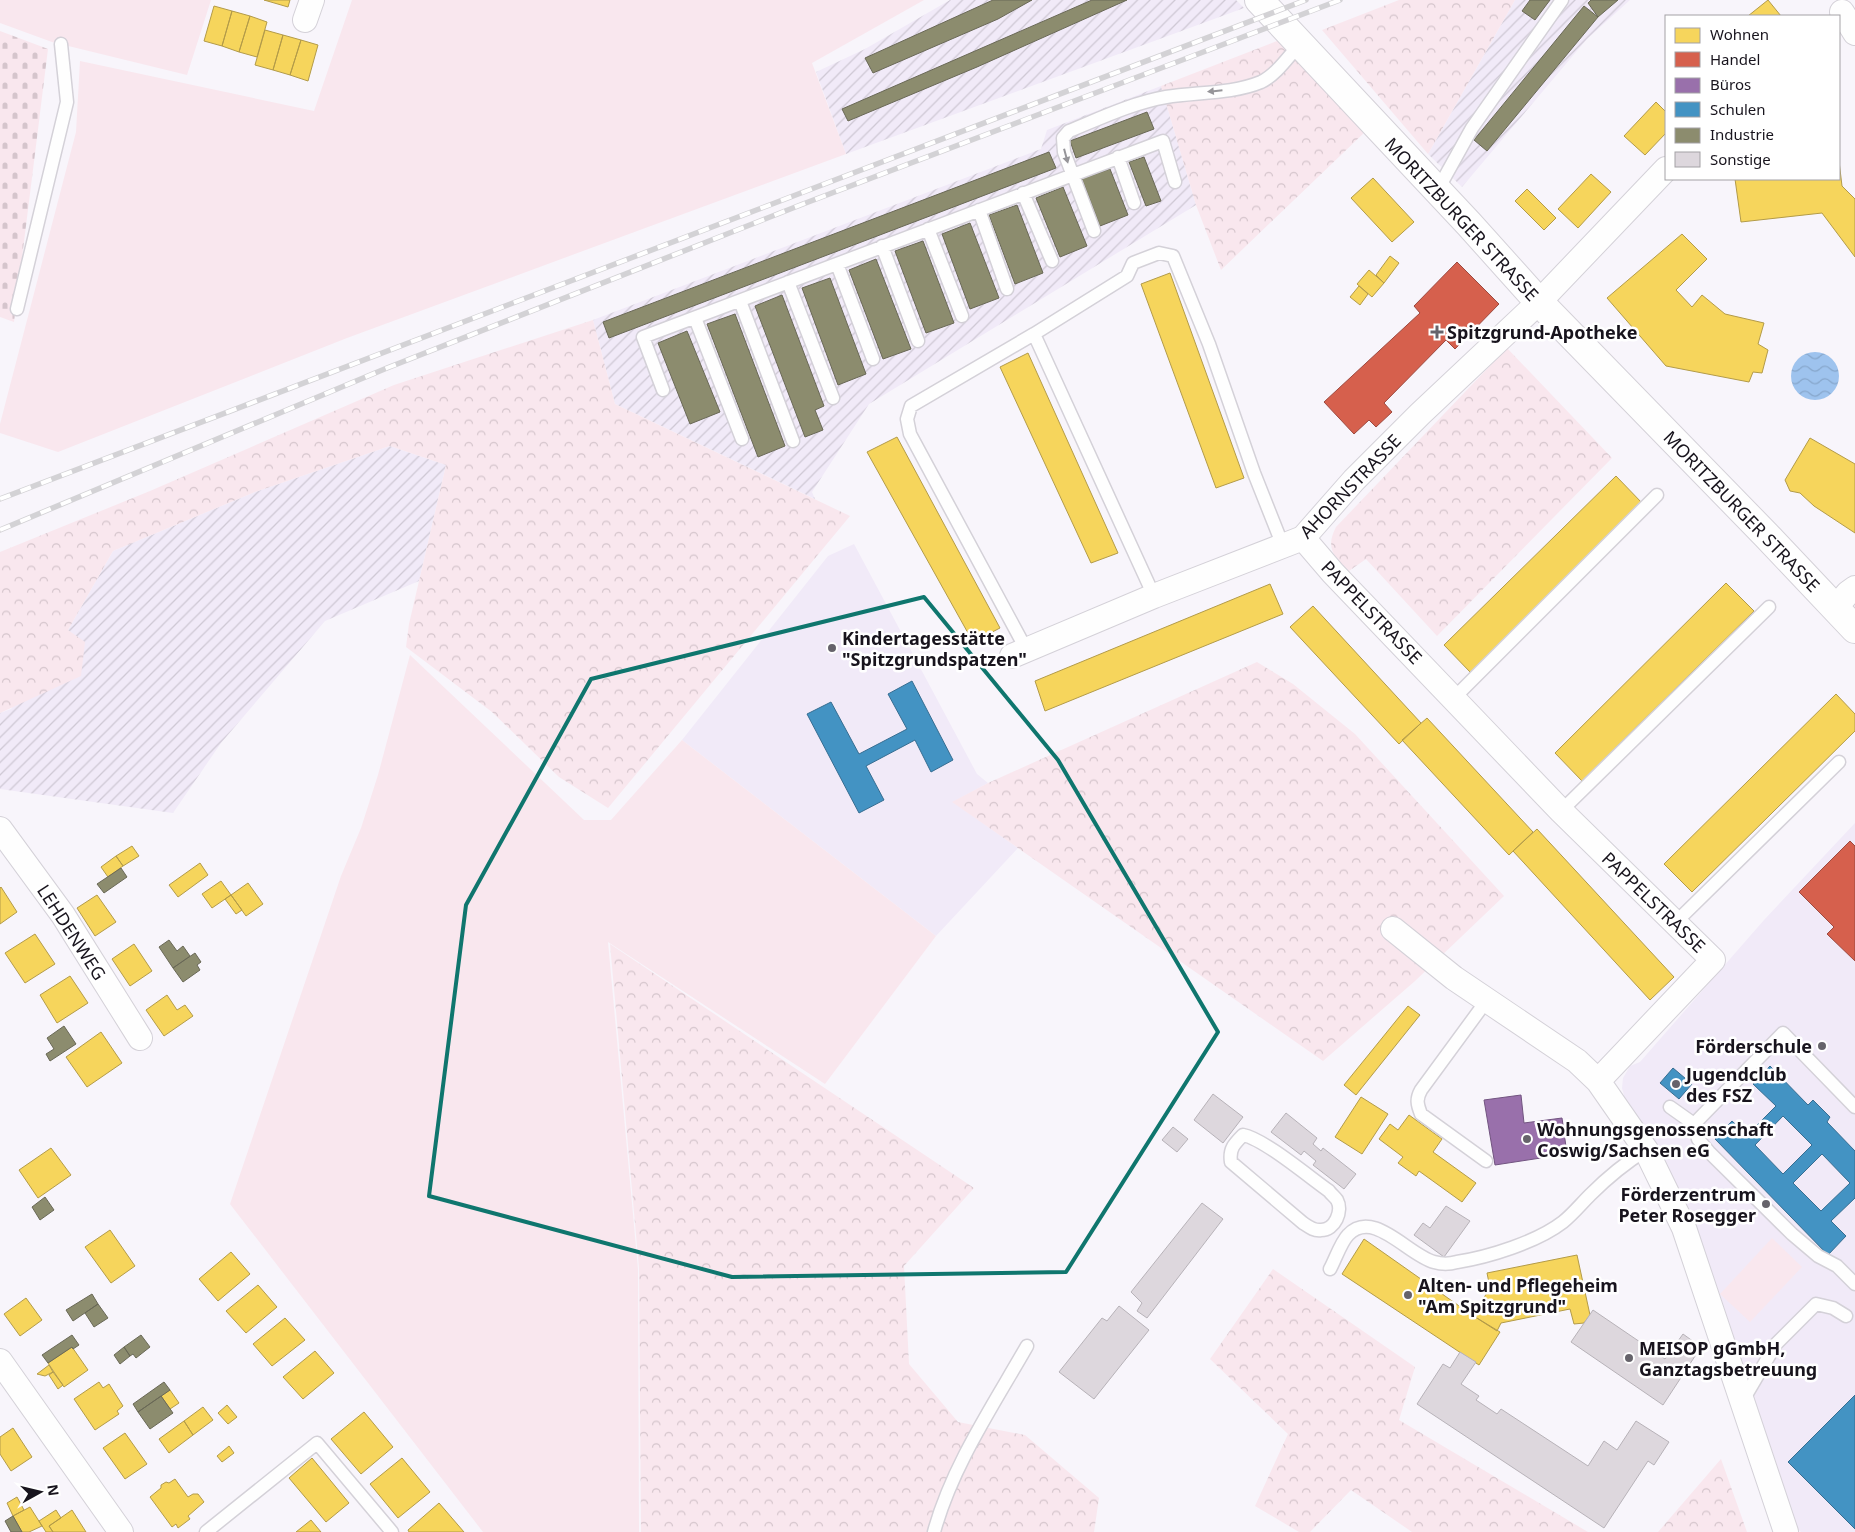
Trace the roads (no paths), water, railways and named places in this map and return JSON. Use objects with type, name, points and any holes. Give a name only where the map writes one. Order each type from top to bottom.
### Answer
[{"type":"street","name":"MORITZBURGER STRASSE","points":[[1258,0],[1437,190],[1539,302],[1766,535],[1855,630]]},
{"type":"street","points":[[1845,11],[1855,32]]},
{"type":"street","name":"AHORNSTRASSE","points":[[1019,652],[1154,596],[1293,542],[1414,420],[1539,302],[1665,170]]},
{"type":"street","name":"PAPPELSTRASSE","points":[[1293,542],[1332,573],[1561,810],[1713,960],[1598,1081]]},
{"type":"street","points":[[1835,608],[1855,588]]},
{"type":"street","name":"LEHDENWEG","points":[[0,829],[64,915],[140,1038]]},
{"type":"street","points":[[1393,929],[1454,978],[1577,1061],[1598,1081],[1646,1150],[1684,1228],[1786,1532]]},
{"type":"street","points":[[0,1360],[121,1532]]},
{"type":"lane","points":[[1437,190],[1472,128],[1562,0]]},
{"type":"lane","points":[[17,309],[67,102],[61,44]]},
{"type":"lane","points":[[1094,231],[1064,152],[1063,138],[1069,131],[1138,104],[1167,97],[1239,89],[1262,81],[1278,68],[1299,45]]},
{"type":"lane","points":[[662,390],[643,338],[1162,141],[1175,182]]},
{"type":"lane","points":[[1118,157],[1134,203]]},
{"type":"lane","points":[[1023,193],[1052,261]]},
{"type":"lane","points":[[979,210],[1007,289]]},
{"type":"lane","points":[[928,229],[962,316]]},
{"type":"lane","points":[[882,246],[918,341]]},
{"type":"lane","points":[[1019,652],[910,434],[907,418],[912,406],[1034,334],[1127,276],[1133,263],[1158,253],[1173,256],[1209,344],[1254,473],[1293,542]]},
{"type":"lane","points":[[837,264],[873,359]]},
{"type":"lane","points":[[788,282],[833,398]]},
{"type":"lane","points":[[740,301],[793,441]]},
{"type":"lane","points":[[695,318],[742,439]]},
{"type":"lane","points":[[1034,334],[1154,596]]},
{"type":"lane","points":[[1454,698],[1657,495]]},
{"type":"lane","points":[[1561,810],[1769,608]]},
{"type":"lane","points":[[1675,923],[1838,762]]},
{"type":"lane","points":[[1486,1161],[1421,1114],[1417,1098],[1487,1000]]},
{"type":"lane","points":[[1694,1124],[1783,1033],[1855,1107]]},
{"type":"lane","points":[[1670,1107],[1694,1124],[1698,1139],[1792,1234],[1818,1256],[1837,1266],[1855,1284]]},
{"type":"lane","points":[[1243,1135],[1252,1137],[1329,1191],[1337,1200],[1340,1210],[1336,1220],[1330,1228],[1322,1230],[1313,1229],[1303,1223],[1231,1162],[1230,1153],[1234,1144],[1243,1135]]},
{"type":"lane","points":[[1330,1269],[1348,1235],[1358,1227],[1369,1226],[1381,1230],[1412,1252],[1434,1262],[1450,1264],[1523,1244],[1552,1229],[1566,1219],[1626,1163],[1646,1150]]},
{"type":"lane","points":[[1336,1220],[1352,1232]]},
{"type":"lane","points":[[1742,1402],[1776,1344],[1816,1304],[1833,1308],[1846,1316]]},
{"type":"lane","points":[[934,1532],[939,1512],[971,1443],[1028,1346]]},
{"type":"lane","points":[[206,1532],[317,1443],[392,1532]]},
{"type":"water","points":[[1810,352],[1820,352],[1832,359],[1839,371],[1839,381],[1832,393],[1820,400],[1810,400],[1802,396],[1795,389],[1791,381],[1791,371],[1795,363],[1802,356]]},
{"type":"railway","points":[[0,499],[1306,0]]},
{"type":"railway","points":[[0,530],[387,368],[803,204],[1340,0]]},
{"type":"place","name":"Spitzgrund-Apotheke","points":[[1437,332]]},
{"type":"place","name":"Kindertagesstätte \"Spitzgrundspatzen\"","points":[[832,648]]},
{"type":"place","name":"Förderschule","points":[[1822,1046]]},
{"type":"place","name":"Jugendclub des FSZ","points":[[1676,1084]]},
{"type":"place","name":"Wohnungsgenossenschaft Coswig/Sachsen eG","points":[[1527,1139]]},
{"type":"place","name":"Förderzentrum Peter Rosegger","points":[[1766,1204]]},
{"type":"place","name":"Alten- und Pflegeheim \"Am Spitzgrund\"","points":[[1408,1295]]},
{"type":"place","name":"MEISOP gGmbH, Ganztagsbetreuung","points":[[1629,1358]]}]
